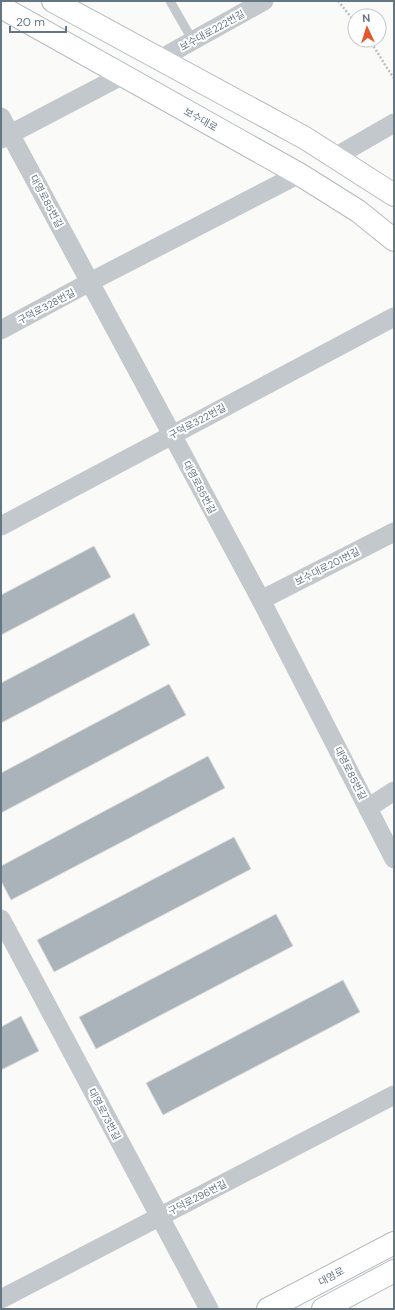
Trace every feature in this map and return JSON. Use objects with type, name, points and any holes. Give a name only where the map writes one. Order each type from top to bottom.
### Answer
[{"type":"main road","points":[[53,1],[305,138],[394,195]]},
{"type":"main road","name":"보수대로","points":[[1,8],[299,174],[358,211],[394,240]]},
{"type":"main road","name":"대영로","points":[[268,1309],[394,1243]]},
{"type":"main road","points":[[323,1309],[394,1271]]},
{"type":"street","name":"보수대로222번길","points":[[160,59],[264,1]]},
{"type":"street","points":[[6,136],[123,75]]},
{"type":"street","name":"대영로85번길","points":[[1,117],[6,136],[90,282],[261,600],[394,859]]},
{"type":"street","points":[[335,157],[394,123]]},
{"type":"street","name":"구덕로328번길","points":[[1,330],[90,282],[299,174]]},
{"type":"street","name":"구덕로322번길","points":[[1,526],[394,317]]},
{"type":"street","name":"보수대로201번길","points":[[261,600],[394,532]]},
{"type":"street","points":[[368,808],[394,791]]},
{"type":"street","name":"대영로73번길","points":[[1,919],[209,1309]]},
{"type":"street","name":"구덕로296번길","points":[[1,1298],[394,1095]]},
{"type":"lane","points":[[170,1],[193,41]]},
{"type":"path","points":[[338,1],[347,12]]},
{"type":"path","points":[[375,48],[384,65],[394,78]]},
{"type":"building","points":[[94,546],[111,577],[1,635],[1,595]]},
{"type":"building","points":[[134,613],[150,645],[1,723],[1,683]]},
{"type":"building","points":[[169,684],[186,715],[1,813],[1,773]]},
{"type":"building","points":[[208,756],[225,788],[11,900],[1,881],[1,866]]},
{"type":"building","points":[[234,837],[251,869],[54,972],[37,940]]},
{"type":"building","points":[[276,914],[293,946],[96,1049],[79,1017]]},
{"type":"building","points":[[343,980],[360,1012],[163,1115],[146,1083]]},
{"type":"building","points":[[21,1016],[39,1051],[1,1070],[1,1027]]}]
